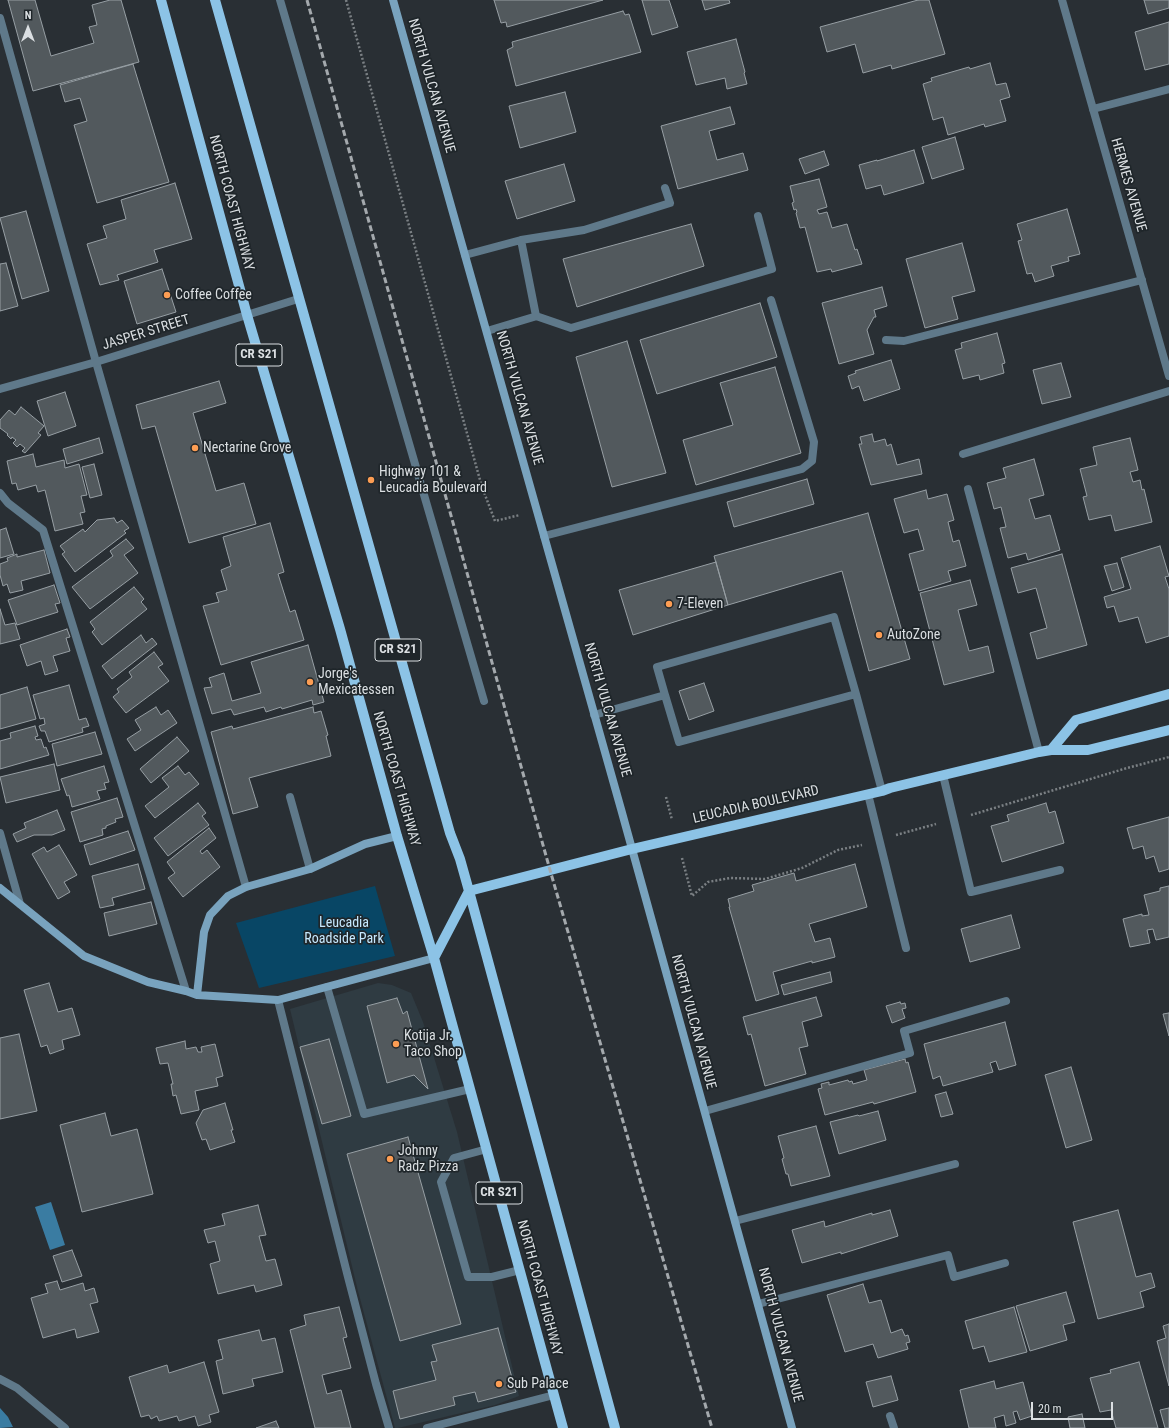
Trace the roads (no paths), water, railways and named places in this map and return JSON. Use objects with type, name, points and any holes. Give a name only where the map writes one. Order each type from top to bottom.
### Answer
[{"type":"main road","name":"NORTH COAST HIGHWAY","points":[[161,0],[247,315],[340,629],[397,836],[434,958],[563,1428]]},
{"type":"main road","name":"CR S21","points":[[215,0],[298,299],[448,826],[460,859],[614,1428]]},
{"type":"main road","name":"NORTH VULCAN AVENUE","points":[[393,0],[632,848],[792,1428]]},
{"type":"main road","points":[[1051,750],[1076,720],[1169,694]]},
{"type":"main road","name":"LEUCADIA BOULEVARD","points":[[469,892],[632,848],[882,791],[1039,752],[1051,750],[1088,750],[1169,730]]},
{"type":"main road","points":[[197,995],[204,932],[210,915],[228,896],[246,887],[310,869],[365,844],[397,836]]},
{"type":"main road","points":[[0,888],[84,956],[148,982],[197,995],[278,1000],[434,958],[469,892]]},
{"type":"street","points":[[280,0],[484,701]]},
{"type":"street","name":"HERMES AVENUE","points":[[1062,0],[1169,376]]},
{"type":"street","points":[[0,18],[96,362],[246,887]]},
{"type":"street","points":[[1093,109],[1169,89]]},
{"type":"street","points":[[465,255],[521,240],[584,230],[670,203],[664,188]]},
{"type":"street","points":[[521,240],[536,316],[571,328],[772,269],[758,216]]},
{"type":"street","points":[[886,340],[904,341],[1142,280]]},
{"type":"street","name":"JASPER STREET","points":[[0,389],[96,362],[298,299]]},
{"type":"street","points":[[544,536],[802,468],[812,461],[814,442],[771,300]]},
{"type":"street","points":[[487,331],[538,316]]},
{"type":"street","points":[[963,454],[1169,391]]},
{"type":"street","points":[[968,489],[1039,752]]},
{"type":"street","points":[[0,494],[8,503],[43,530],[186,991]]},
{"type":"street","points":[[856,694],[679,742],[657,667],[834,617],[856,694],[882,791]]},
{"type":"street","points":[[594,715],[664,695]]},
{"type":"street","points":[[943,775],[971,892],[1060,870]]},
{"type":"street","points":[[868,794],[906,948]]},
{"type":"street","points":[[290,797],[310,869]]},
{"type":"street","points":[[0,833],[20,904]]},
{"type":"street","points":[[327,987],[364,1114],[470,1089]]},
{"type":"street","points":[[278,1000],[348,1277],[389,1428]]},
{"type":"street","points":[[705,1111],[910,1053],[904,1031],[1006,1001]]},
{"type":"street","points":[[487,1149],[454,1158],[441,1182],[468,1277],[492,1277],[520,1270]]},
{"type":"street","points":[[735,1221],[955,1164]]},
{"type":"street","points":[[758,1304],[948,1256],[954,1276],[1005,1263]]},
{"type":"street","points":[[0,1379],[17,1388],[65,1428]]},
{"type":"street","points":[[427,1428],[554,1395]]},
{"type":"street","points":[[890,1416],[894,1428]]},
{"type":"railway","points":[[307,0],[550,870],[712,1428]]},
{"type":"place","name":"Coffee Coffee","points":[[167,295]]},
{"type":"place","name":"Nectarine Grove","points":[[195,448]]},
{"type":"place","name":"Highway 101 & Leucadia Boulevard","points":[[371,480]]},
{"type":"place","name":"7-Eleven","points":[[669,604]]},
{"type":"place","name":"AutoZone","points":[[879,635]]},
{"type":"place","name":"Jorge's Mexicatessen","points":[[310,682]]},
{"type":"place","name":"Kotija Jr. Taco Shop","points":[[396,1044]]},
{"type":"place","name":"Johnny Radz Pizza","points":[[390,1159]]},
{"type":"place","name":"Sub Palace","points":[[499,1384]]},
{"type":"park label","name":"Leucadia Roadside Park","points":[[344,932]]}]
